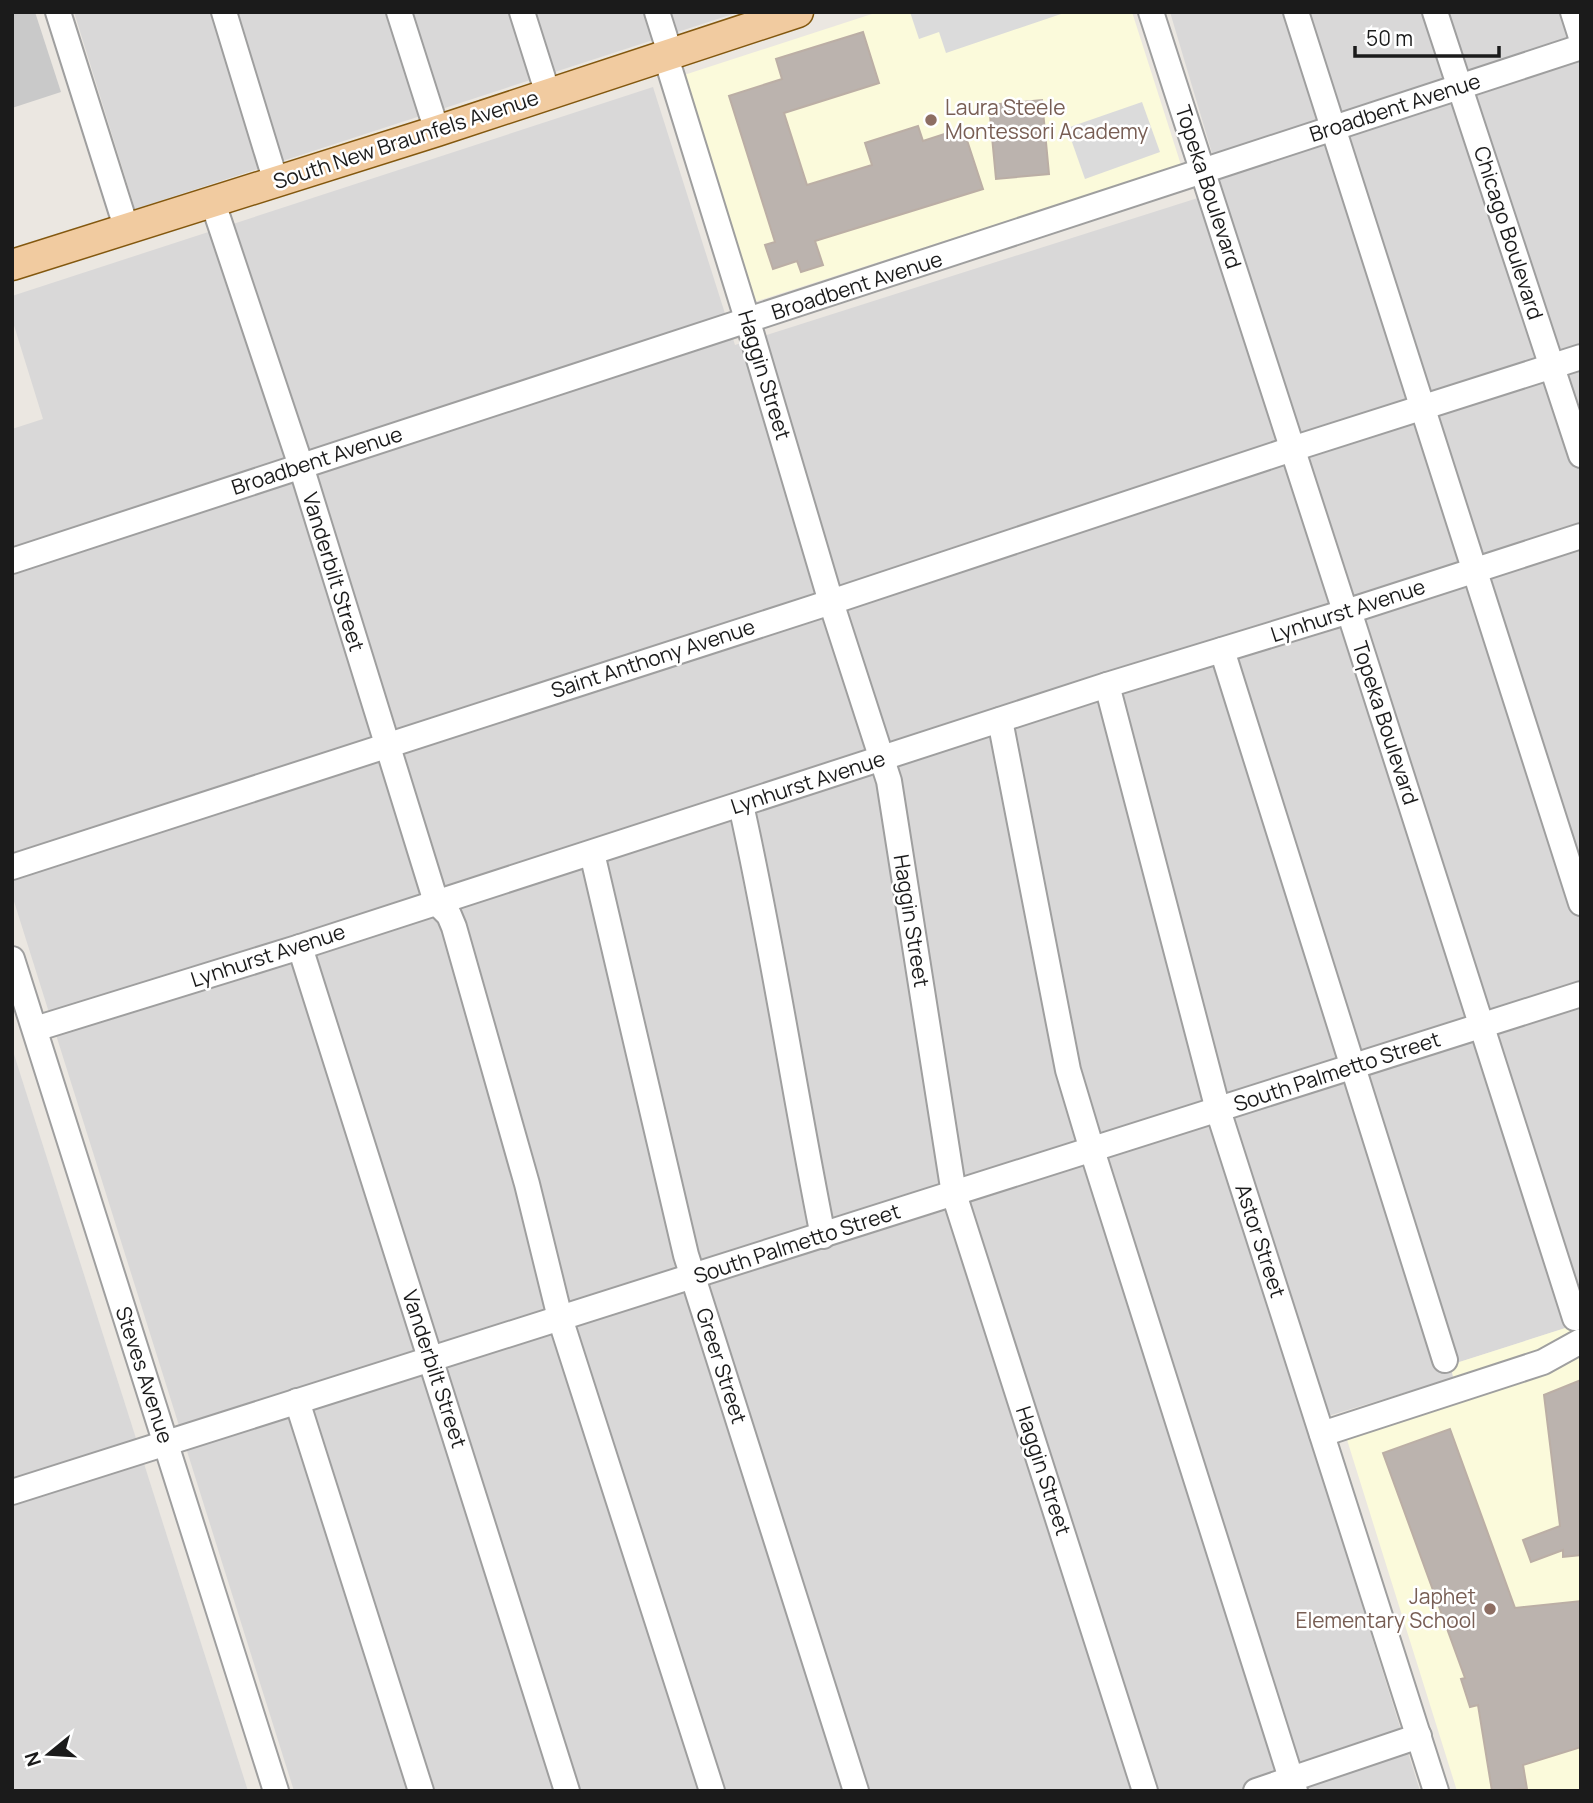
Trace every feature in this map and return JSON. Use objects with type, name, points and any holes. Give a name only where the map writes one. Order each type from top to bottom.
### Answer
[{"type":"main road","name":"South New Braunfels Avenue","points":[[12,265],[276,183],[798,12]]},
{"type":"street","points":[[58,12],[127,230]]},
{"type":"street","points":[[224,12],[276,183]]},
{"type":"street","points":[[399,12],[437,131]]},
{"type":"street","points":[[522,12],[548,94]]},
{"type":"street","name":"Haggin Street","points":[[657,12],[831,602],[889,782],[954,1194],[1145,1791]]},
{"type":"street","name":"Topeka Boulevard","points":[[1152,12],[1344,608],[1349,611],[1578,1329]]},
{"type":"street","points":[[1296,12],[1581,903]]},
{"type":"street","name":"Chicago Boulevard","points":[[1435,12],[1581,455]]},
{"type":"street","points":[[1573,12],[1581,37]]},
{"type":"street","name":"Broadbent Avenue","points":[[12,561],[1581,47]]},
{"type":"street","name":"Vanderbilt Street","points":[[212,203],[301,466],[436,902],[449,915],[454,928],[527,1184],[560,1318],[712,1791]]},
{"type":"street","name":"Saint Anthony Avenue","points":[[12,867],[831,602],[1292,449],[1581,358]]},
{"type":"street","name":"Lynhurst Avenue","points":[[35,1029],[300,947],[1107,685],[1581,536]]},
{"type":"street","points":[[1222,650],[1445,1360]]},
{"type":"street","name":"Astor Street","points":[[1107,685],[1218,1110],[1436,1791]]},
{"type":"street","points":[[1000,720],[1068,1070],[1293,1785]]},
{"type":"street","points":[[741,805],[823,1236]]},
{"type":"street","name":"Greer Street","points":[[592,853],[693,1277],[856,1791]]},
{"type":"street","name":"Vanderbilt Street","points":[[300,947],[567,1791]]},
{"type":"street","name":"Steves Avenue","points":[[12,959],[276,1791]]},
{"type":"street","name":"South Palmetto Street","points":[[12,1492],[1581,994]]},
{"type":"street","points":[[1322,1434],[1543,1362],[1578,1329]]},
{"type":"street","points":[[297,1401],[421,1791]]},
{"type":"street","points":[[1256,1791],[1293,1785],[1419,1736]]},
{"type":"shaded area","points":[[12,12],[35,12],[61,92],[12,108]]},
{"type":"shaded area","points":[[74,12],[739,12],[135,209]]},
{"type":"shaded area","name":"Laura Steele Montessori Academy","points":[[878,12],[1132,12],[1181,165],[754,302],[681,76]]},
{"type":"shaded area","points":[[910,12],[1067,12],[946,53],[939,32],[919,39]]},
{"type":"shaded area","points":[[1170,12],[1581,12],[1581,1323],[1450,1365],[1453,1378],[1305,1423],[1420,1791],[294,1791],[12,895],[12,429],[43,419],[12,319],[12,296],[653,87],[735,345],[1223,190]]},
{"type":"shaded area","points":[[1142,102],[1160,152],[1085,179],[1067,128]]},
{"type":"shaded area","points":[[12,1048],[248,1791],[12,1791]]},
{"type":"shaded area","name":"Japhet Elementary School","points":[[1581,1323],[1581,1791],[1457,1791],[1343,1427],[1457,1390],[1450,1365]]},
{"type":"building","points":[[863,32],[879,83],[784,113],[807,185],[872,165],[865,143],[918,126],[923,141],[963,128],[983,189],[815,241],[823,265],[801,272],[797,261],[773,269],[765,245],[775,242],[729,96],[782,79],[776,59]]},
{"type":"building","points":[[1042,100],[1049,174],[996,179],[989,105]]},
{"type":"building","points":[[1581,1380],[1581,1555],[1563,1557],[1563,1550],[1531,1562],[1523,1540],[1560,1526],[1544,1395]]},
{"type":"building","points":[[1450,1429],[1515,1608],[1581,1601],[1581,1747],[1523,1765],[1527,1789],[1492,1791],[1478,1705],[1470,1707],[1461,1679],[1465,1678],[1383,1453]]},
{"type":"place","name":"Laura Steele Montessori Academy","points":[[931,120]]},
{"type":"place","name":"Japhet Elementary School","points":[[1490,1609]]}]
